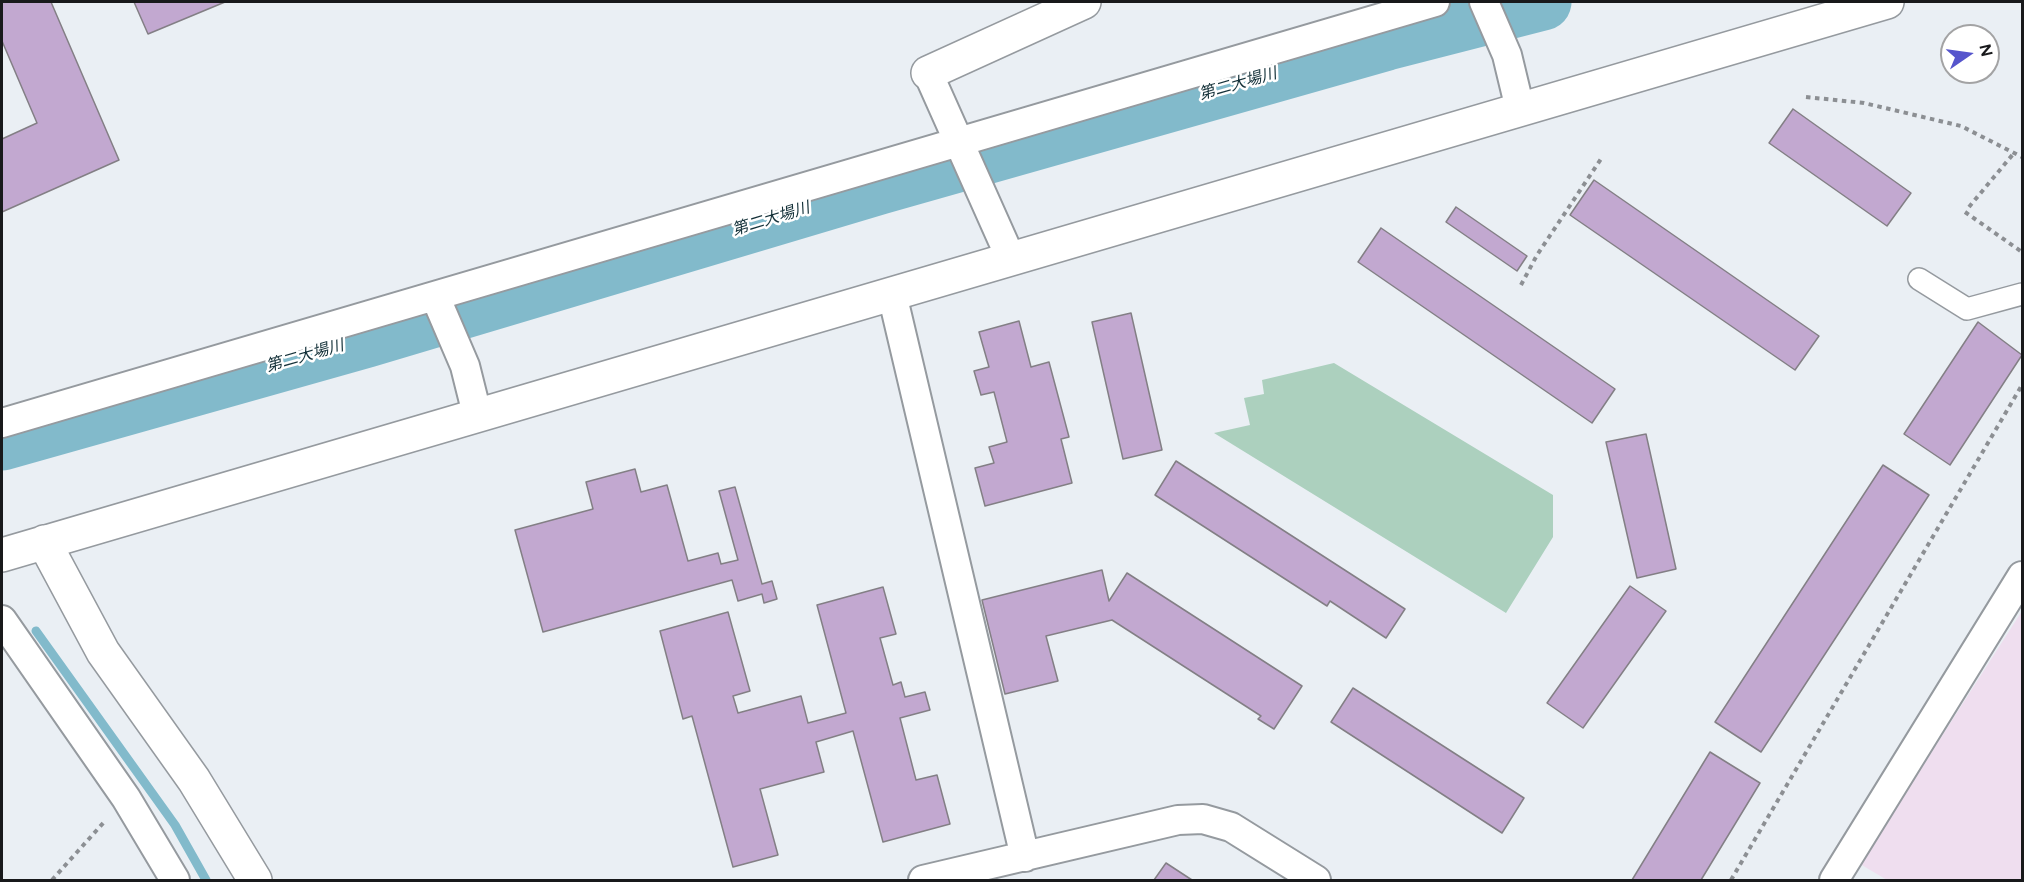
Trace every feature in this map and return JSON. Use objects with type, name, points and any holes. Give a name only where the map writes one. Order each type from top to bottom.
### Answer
[{"type":"street","points":[[1011,259],[928,73],[1084,2]]},
{"type":"street","points":[[2,423],[435,296],[962,146],[1436,2]]},
{"type":"street","points":[[1484,2],[1507,55],[1520,109]]},
{"type":"street","points":[[2,555],[1887,2]]},
{"type":"street","points":[[1919,279],[1967,309],[2022,294]]},
{"type":"street","points":[[892,294],[1024,857]]},
{"type":"street","points":[[435,296],[465,366],[477,414]]},
{"type":"street","points":[[44,542],[103,652],[194,780],[255,880]]},
{"type":"street","points":[[1834,880],[2022,576]]},
{"type":"street","points":[[2,620],[126,798],[175,880]]},
{"type":"street","points":[[923,880],[1178,820],[1203,819],[1231,827],[1316,880]]},
{"type":"path","points":[[1806,97],[1864,103],[1961,126],[2022,157]]},
{"type":"path","points":[[1969,207],[2014,153]]},
{"type":"path","points":[[1521,285],[1537,255],[1601,159]]},
{"type":"path","points":[[1965,212],[2022,252]]},
{"type":"path","points":[[1731,880],[2022,385]]},
{"type":"path","points":[[52,880],[126,798]]},
{"type":"shaded area","points":[[2022,611],[2022,880],[1887,880],[1860,864]]},
{"type":"green space","points":[[1334,363],[1553,495],[1553,537],[1506,613],[1214,433],[1250,425],[1244,398],[1264,394],[1262,380]]},
{"type":"building","points":[[2,2],[51,2],[119,160],[2,212],[2,139],[37,123],[2,41]]},
{"type":"building","points":[[134,2],[225,2],[148,34]]},
{"type":"building","points":[[1793,109],[1911,193],[1887,226],[1769,143]]},
{"type":"building","points":[[1594,180],[1819,336],[1795,370],[1570,215]]},
{"type":"building","points":[[1456,207],[1527,256],[1517,271],[1446,222]]},
{"type":"building","points":[[1381,228],[1615,389],[1592,423],[1358,262]]},
{"type":"building","points":[[1131,313],[1162,450],[1123,459],[1092,322]]},
{"type":"building","points":[[1019,321],[1031,367],[1049,362],[1069,437],[1061,439],[1072,483],[985,506],[975,468],[994,463],[989,447],[1007,442],[994,392],[981,395],[974,371],[989,367],[979,332]]},
{"type":"building","points":[[1978,322],[2022,355],[1950,465],[1904,434]]},
{"type":"building","points":[[1646,434],[1676,569],[1637,578],[1606,442]]},
{"type":"building","points":[[1176,461],[1405,609],[1386,638],[1330,601],[1327,606],[1155,495]]},
{"type":"building","points":[[1883,465],[1929,495],[1761,752],[1715,722]]},
{"type":"building","points":[[635,469],[641,492],[667,485],[688,561],[718,553],[721,564],[738,560],[719,491],[735,487],[762,584],[772,581],[777,599],[764,603],[762,594],[738,601],[732,580],[543,632],[515,530],[593,509],[586,482]]},
{"type":"building","points":[[1102,570],[1109,601],[1127,573],[1302,686],[1274,729],[1258,719],[1261,716],[1112,620],[1046,636],[1058,681],[1005,694],[982,600]]},
{"type":"building","points":[[1630,586],[1666,611],[1583,728],[1547,703]]},
{"type":"building","points":[[883,587],[896,634],[880,638],[893,685],[901,682],[905,697],[925,692],[930,710],[900,718],[916,780],[937,775],[950,824],[883,842],[853,731],[816,742],[824,772],[760,789],[778,855],[733,867],[692,716],[683,719],[660,631],[728,612],[750,691],[733,696],[738,713],[801,696],[808,723],[846,713],[817,605]]},
{"type":"building","points":[[1353,688],[1524,798],[1502,833],[1331,722]]},
{"type":"building","points":[[1710,752],[1760,783],[1701,880],[1632,880]]},
{"type":"building","points":[[1166,863],[1192,880],[1154,880]]},
{"type":"waterway","name":"第二大場川","points":[[2,442],[367,339],[880,186],[1387,42],[1543,2]]},
{"type":"waterway","points":[[36,631],[175,825],[206,880]]}]
